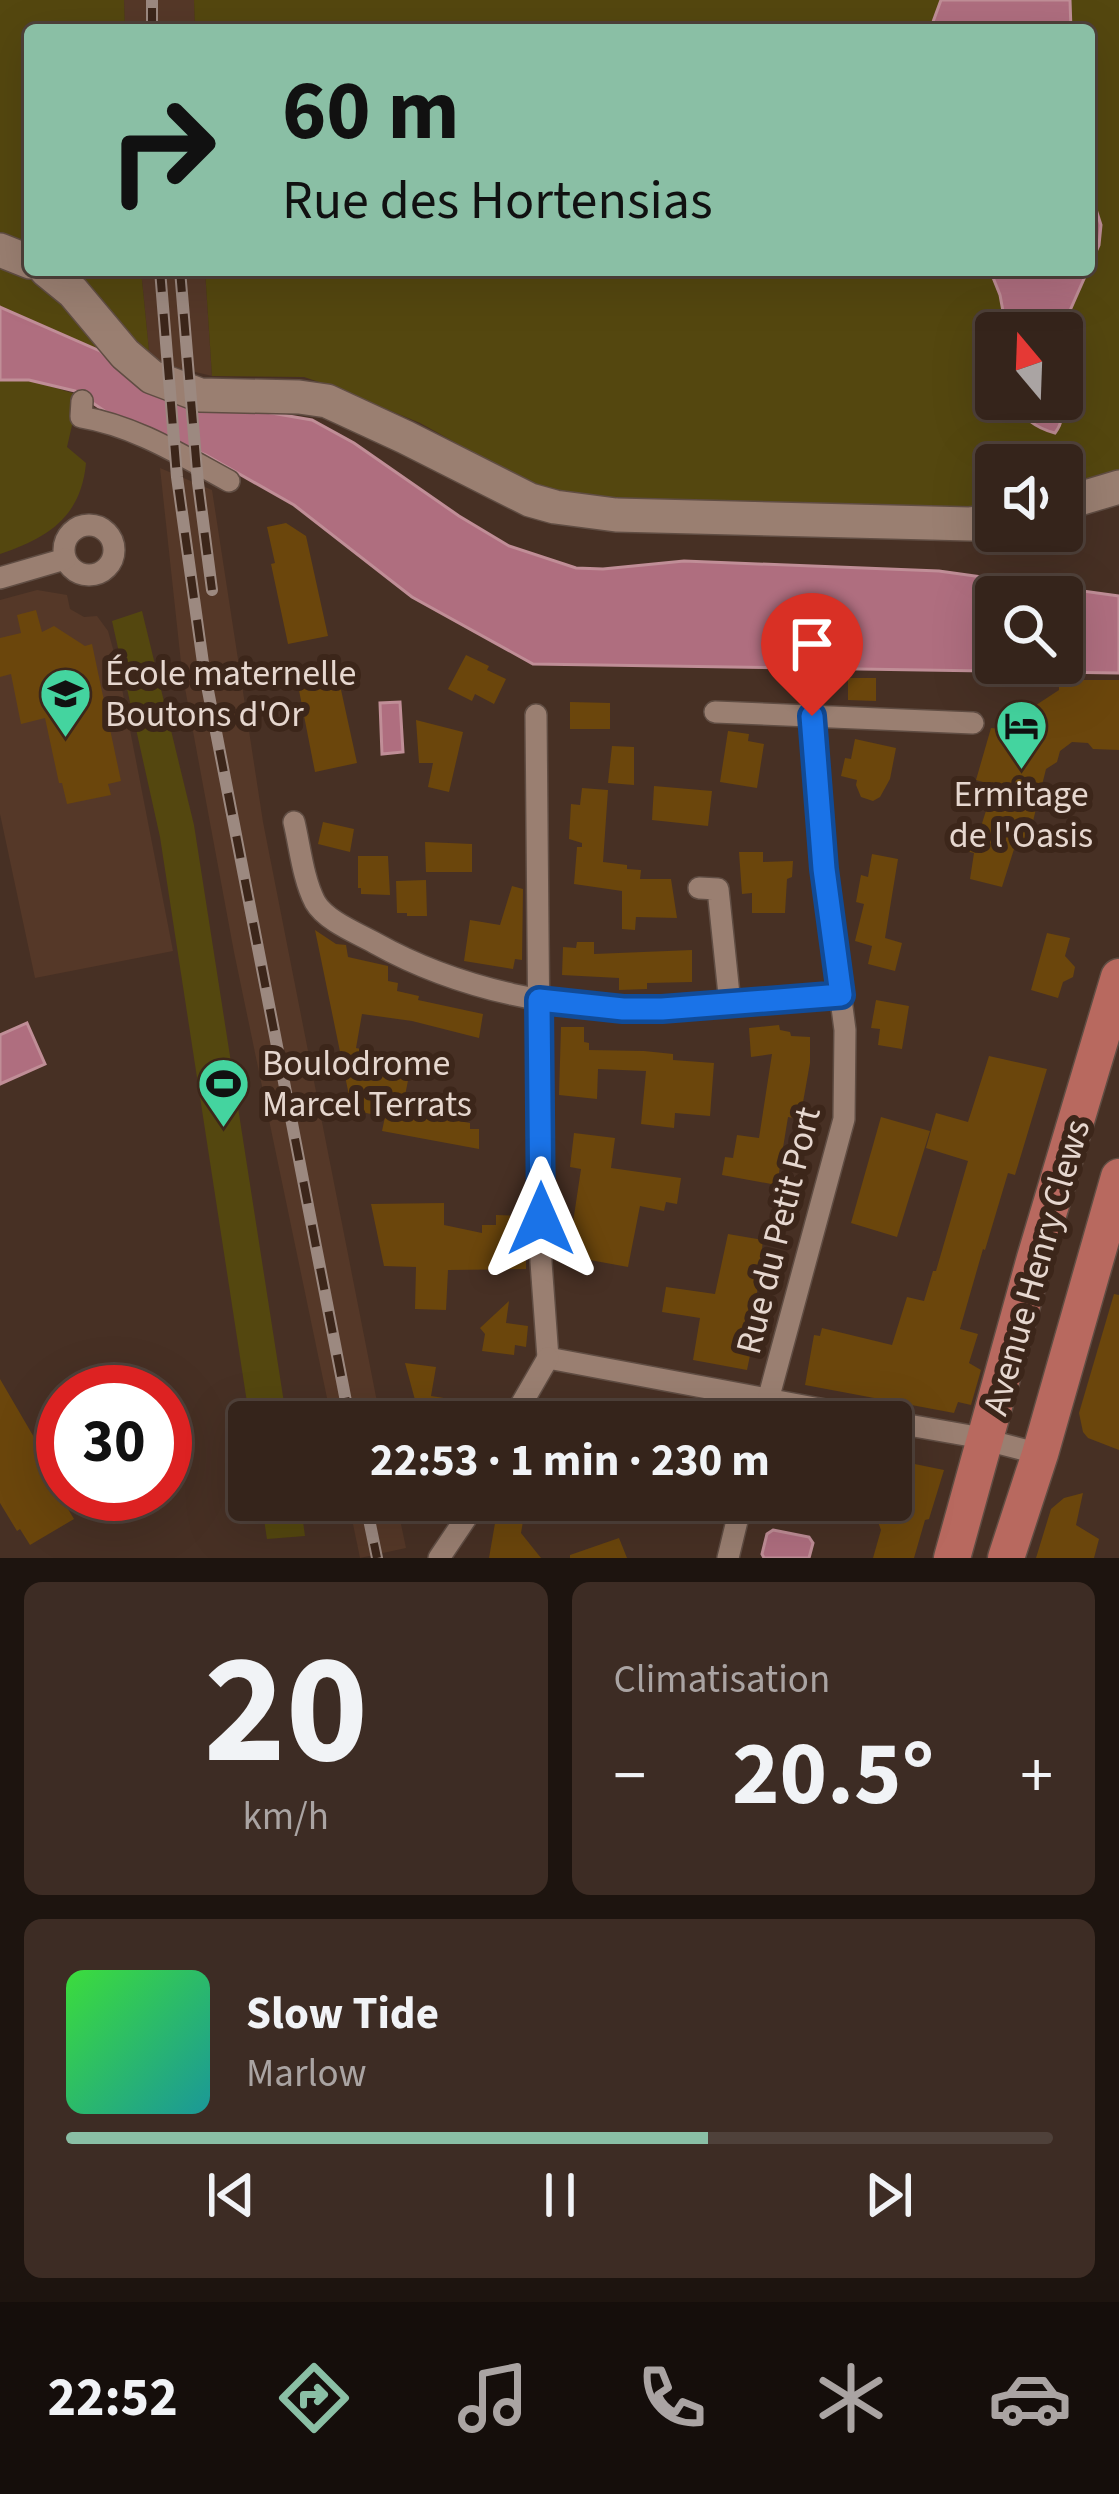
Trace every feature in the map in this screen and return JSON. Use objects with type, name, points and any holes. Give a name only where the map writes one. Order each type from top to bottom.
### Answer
[{"type":"main road","name":"Avenue Henry Clews","points":[[952,1558],[1119,976]]},
{"type":"main road","name":"Avenue Henry Clews","points":[[1006,1558],[1119,1177]]},
{"type":"street","points":[[53,276],[73,292],[125,355],[152,377],[200,394],[326,401],[530,500],[616,515],[975,523]]},
{"type":"street","points":[[82,401],[81,417],[153,440],[229,481]]},
{"type":"street","points":[[1083,497],[1119,487]]},
{"type":"street","points":[[0,578],[65,559]]},
{"type":"street","points":[[715,712],[974,723]]},
{"type":"street","points":[[523,1401],[548,1358],[541,1262],[536,715]]},
{"type":"street","name":"Rue du Petit Port","points":[[767,1401],[844,1119],[845,1030],[824,869],[812,716]]},
{"type":"street","points":[[294,822],[311,890],[323,912],[418,964],[458,979],[539,1000],[623,1009],[841,995]]},
{"type":"street","points":[[699,887],[718,890],[730,1004]]},
{"type":"street","points":[[548,1358],[723,1401]]},
{"type":"street","points":[[912,1426],[1040,1454]]},
{"type":"street","points":[[440,1558],[463,1521]]},
{"type":"street","points":[[728,1558],[737,1521]]},
{"type":"shaded area","points":[[0,0],[124,0],[125,24],[24,24],[24,276],[142,276],[150,361],[121,370],[100,351],[0,307]]},
{"type":"shaded area","points":[[124,0],[194,0],[195,24],[125,24]]},
{"type":"shaded area","points":[[194,0],[1119,0],[1119,475],[1083,486],[1083,444],[975,444],[975,511],[604,505],[525,481],[420,423],[304,377],[212,376],[205,276],[1095,276],[1095,24],[195,24]]},
{"type":"shaded area","points":[[941,0],[1070,0],[1071,24],[932,24]]},
{"type":"shaded area","points":[[1095,206],[1101,225],[1095,254]]},
{"type":"shaded area","points":[[142,276],[205,276],[212,376],[150,361]]},
{"type":"shaded area","points":[[992,276],[1085,276],[1069,312],[1003,312]]},
{"type":"shaded area","points":[[0,307],[100,351],[121,370],[248,409],[312,420],[509,546],[576,568],[684,561],[975,576],[975,671],[533,664],[412,597],[294,505],[206,455],[106,412],[75,391],[29,380],[0,380]]},
{"type":"shaded area","points":[[0,380],[29,380],[79,395],[67,447],[86,463],[77,498],[59,523],[33,541],[0,554]]},
{"type":"shaded area","points":[[1029,420],[1060,420],[1055,433]]},
{"type":"shaded area","points":[[160,468],[212,490],[263,822],[377,1401],[328,1401],[234,952],[182,672]]},
{"type":"shaded area","name":"École maternelle Boutons d'Or","points":[[37,590],[67,595],[70,609],[84,617],[97,616],[108,631],[173,951],[35,978],[0,814],[0,600]]},
{"type":"shaded area","points":[[1083,591],[1119,596],[1119,673],[1083,672]]},
{"type":"shaded area","name":"Boulodrome Marcel Terrats","points":[[142,611],[194,825],[284,1401],[247,1401],[160,837],[112,621]]},
{"type":"shaded area","points":[[400,702],[403,752],[382,754],[380,703]]},
{"type":"shaded area","points":[[27,1023],[45,1064],[0,1084],[0,1035]]},
{"type":"shaded area","points":[[264,1521],[303,1521],[305,1536],[267,1539]]},
{"type":"shaded area","points":[[352,1521],[400,1521],[406,1548],[360,1558]]},
{"type":"shaded area","points":[[773,1530],[809,1537],[813,1543],[809,1558],[764,1558],[767,1534]]},
{"type":"building","points":[[286,523],[306,536],[328,636],[288,644],[267,527]]},
{"type":"building","points":[[36,610],[42,632],[54,626],[85,646],[92,644],[121,781],[108,784],[111,795],[67,804],[45,718],[21,724],[11,674],[0,677],[0,638],[21,633],[17,615]]},
{"type":"building","points":[[466,655],[506,679],[494,704],[475,694],[472,701],[448,689]]},
{"type":"building","points":[[338,676],[357,763],[315,772],[298,685]]},
{"type":"building","points":[[848,678],[876,678],[876,701],[848,700]]},
{"type":"building","points":[[1083,680],[1119,680],[1119,750],[1072,742],[1060,751],[1057,762],[1046,769],[1026,849],[1015,846],[1002,887],[970,879],[974,853],[966,851],[971,832],[979,833],[994,785],[976,780],[991,728],[1011,730],[1030,716],[1027,711],[1059,690],[1059,684],[1083,684]]},
{"type":"building","points":[[570,702],[610,703],[610,729],[570,729]]},
{"type":"building","points":[[416,720],[463,732],[449,792],[428,787],[433,763],[419,763]]},
{"type":"building","points":[[728,731],[749,734],[748,741],[764,744],[757,788],[720,782]]},
{"type":"building","points":[[855,739],[896,748],[890,779],[873,801],[861,797],[857,780],[841,776]]},
{"type":"building","points":[[612,746],[634,747],[634,785],[608,783]]},
{"type":"building","points":[[654,786],[712,791],[708,826],[652,820]]},
{"type":"building","points":[[582,788],[608,790],[603,862],[641,870],[640,879],[671,879],[677,918],[636,917],[635,930],[622,929],[622,891],[574,884],[577,847],[582,843],[569,839],[571,804],[580,805]]},
{"type":"building","points":[[323,822],[354,829],[350,852],[318,844]]},
{"type":"building","points":[[425,842],[472,844],[472,872],[426,872]]},
{"type":"building","points":[[739,852],[763,852],[763,862],[793,861],[785,913],[752,913],[752,893],[742,894]]},
{"type":"building","points":[[872,854],[898,859],[885,938],[902,943],[895,971],[868,964],[872,946],[855,941],[864,904],[856,902],[861,875],[868,877]]},
{"type":"building","points":[[358,856],[388,856],[390,895],[361,894]]},
{"type":"building","points":[[426,880],[427,916],[397,913],[396,881]]},
{"type":"building","points":[[512,886],[523,889],[522,960],[515,959],[513,969],[464,961],[470,920],[500,925]]},
{"type":"building","points":[[315,930],[346,945],[348,957],[388,966],[388,981],[398,983],[397,991],[483,1014],[479,1038],[362,1014],[356,1048],[412,1060],[402,1111],[470,1123],[470,1129],[479,1129],[479,1149],[382,1131],[385,1117],[352,1110]]},
{"type":"building","points":[[1047,933],[1070,938],[1065,956],[1075,967],[1058,998],[1031,990]]},
{"type":"building","points":[[577,942],[594,942],[594,954],[692,950],[692,982],[647,983],[647,989],[619,990],[619,978],[562,975],[563,947],[576,948]]},
{"type":"building","points":[[876,1000],[909,1006],[902,1049],[878,1045],[880,1029],[871,1028]]},
{"type":"building","points":[[779,1025],[791,1036],[810,1037],[810,1063],[800,1119],[788,1117],[777,1185],[722,1175],[725,1157],[733,1158],[737,1135],[759,1138],[772,1054],[751,1057],[749,1028]]},
{"type":"building","points":[[561,1027],[584,1027],[589,1050],[673,1054],[673,1060],[714,1063],[710,1116],[675,1113],[674,1128],[641,1124],[646,1071],[598,1069],[597,1099],[559,1095]]},
{"type":"building","points":[[989,1056],[1047,1069],[1015,1175],[1008,1173],[960,1329],[978,1334],[969,1363],[981,1370],[971,1405],[958,1402],[954,1413],[912,1405],[912,1401],[805,1385],[814,1335],[820,1336],[822,1328],[892,1345],[907,1297],[924,1301],[968,1161],[926,1148],[936,1113],[968,1122]]},
{"type":"building","points":[[881,1117],[930,1131],[897,1237],[851,1223]]},
{"type":"building","points":[[574,1133],[615,1138],[611,1168],[681,1178],[677,1204],[666,1202],[664,1211],[640,1206],[628,1267],[568,1256],[581,1169],[570,1167]]},
{"type":"building","points":[[444,1203],[444,1225],[482,1233],[482,1225],[496,1225],[496,1215],[526,1216],[526,1269],[448,1270],[446,1310],[415,1309],[416,1267],[384,1266],[371,1204]]},
{"type":"building","points":[[728,1234],[763,1240],[747,1370],[693,1360],[700,1318],[662,1312],[666,1287],[715,1294]]},
{"type":"building","points":[[1114,1294],[1119,1295],[1119,1450],[1088,1438],[1079,1413]]},
{"type":"building","points":[[509,1301],[506,1323],[528,1326],[526,1347],[515,1345],[514,1355],[482,1351],[485,1334],[480,1328]]},
{"type":"building","points":[[405,1363],[436,1367],[431,1396],[463,1401],[415,1401]]},
{"type":"building","points":[[0,1379],[36,1441],[36,1521],[71,1521],[30,1545],[0,1503]]},
{"type":"building","points":[[912,1463],[944,1470],[914,1558],[873,1558],[881,1530],[878,1521],[912,1521]]},
{"type":"building","points":[[1083,1493],[1076,1525],[1099,1539],[1094,1558],[1036,1558],[1051,1509],[1064,1498]]},
{"type":"building","points":[[495,1521],[523,1521],[521,1533],[541,1558],[489,1558]]},
{"type":"building","points":[[619,1538],[627,1558],[570,1558],[570,1555]]},
{"type":"railway","points":[[152,0],[152,24]]},
{"type":"railway","points":[[160,276],[177,477],[204,670],[346,1401]]},
{"type":"railway","points":[[181,276],[212,590]]},
{"type":"railway","points":[[369,1521],[377,1558]]},
{"type":"place","name":"École maternelle Boutons d'Or","points":[[66,739]]},
{"type":"place","name":"Ermitage de l'Oasis","points":[[1021,771]]},
{"type":"place","name":"Boulodrome Marcel Terrats","points":[[223,1129]]},
{"type":"route","points":[[541,1219],[539,1000],[662,1009],[841,995],[824,869],[812,716]]}]
